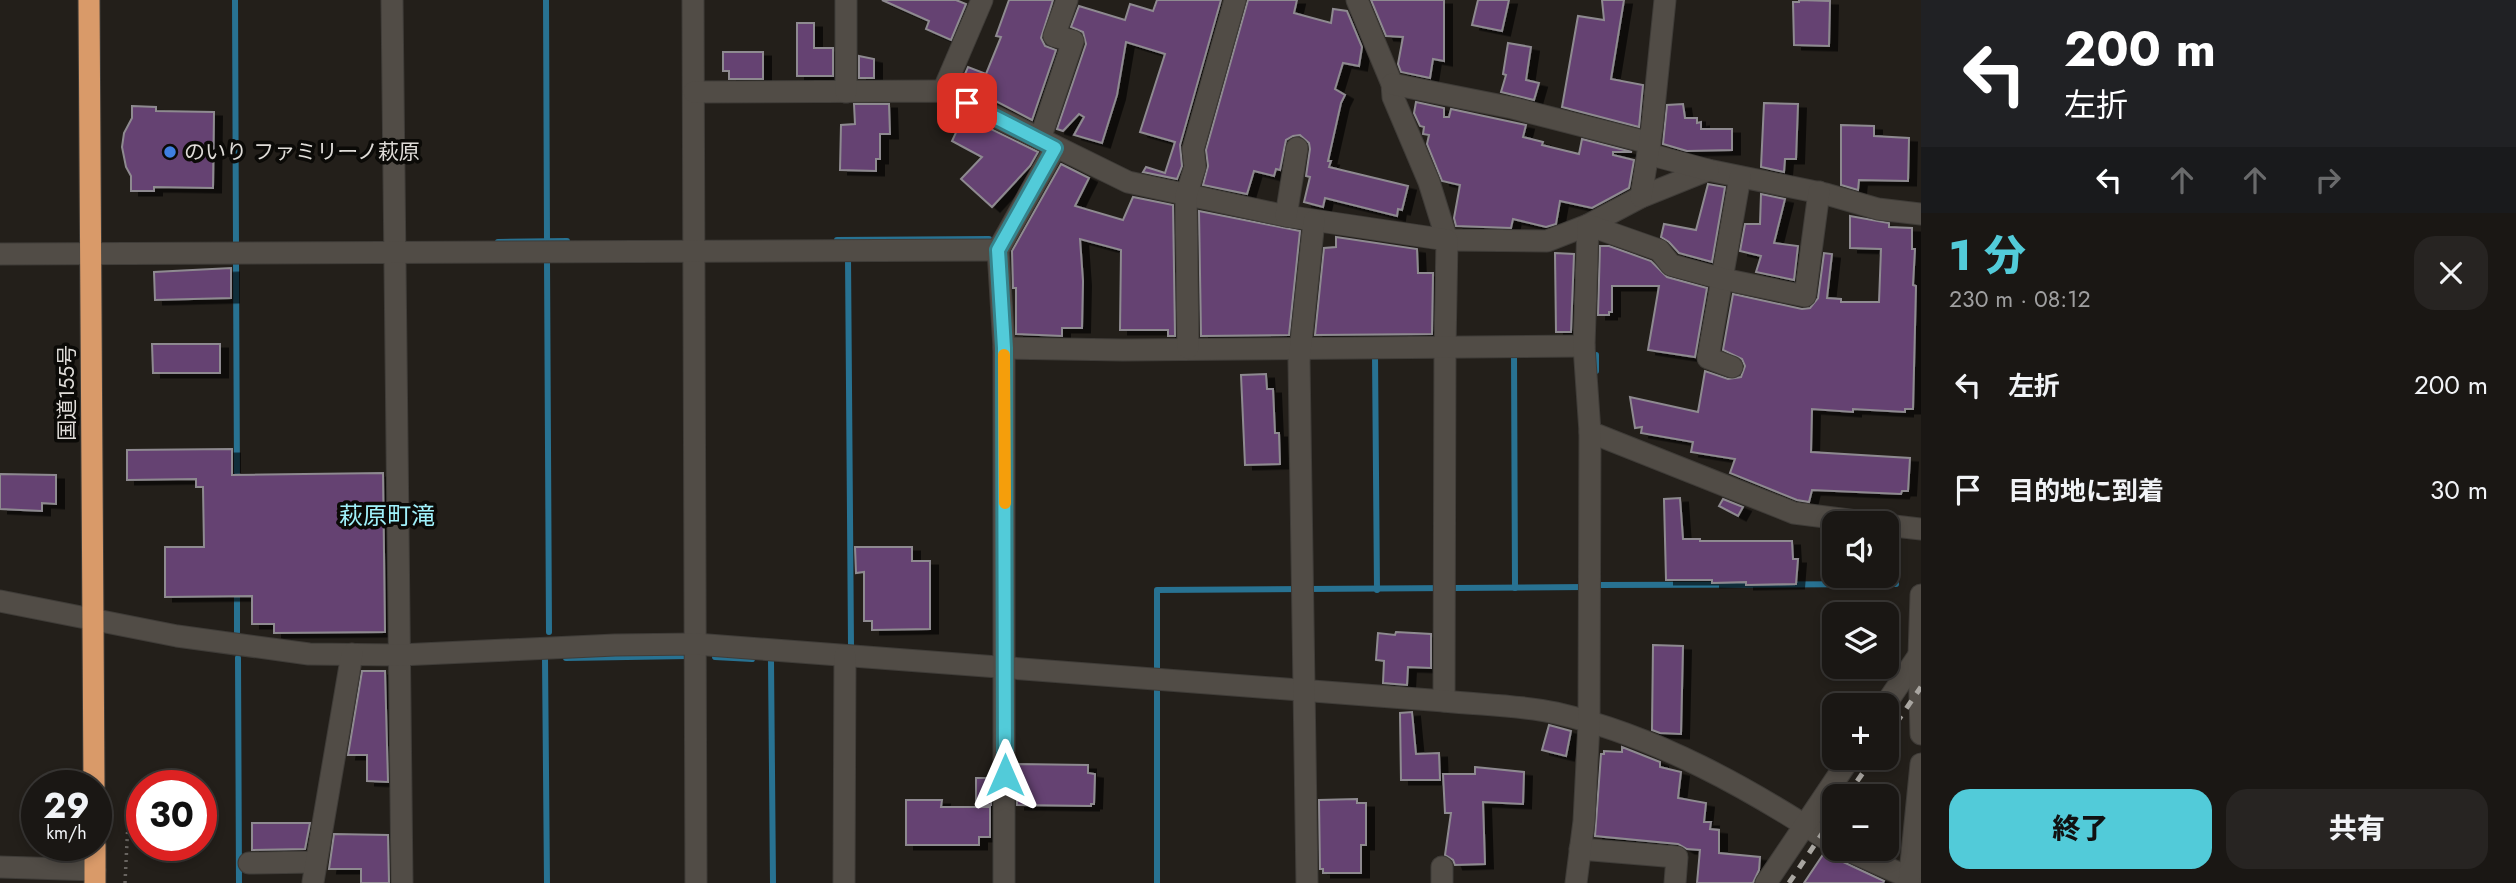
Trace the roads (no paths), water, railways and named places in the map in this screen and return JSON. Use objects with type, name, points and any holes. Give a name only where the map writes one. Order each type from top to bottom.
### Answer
[{"type":"highway","name":"国道155号","points":[[89,0],[94,770]]},
{"type":"street","points":[[392,0],[401,883]]},
{"type":"street","points":[[693,0],[696,883]]},
{"type":"street","points":[[846,0],[846,92]]},
{"type":"street","points":[[943,92],[982,0]]},
{"type":"street","points":[[1004,883],[1004,348],[998,250],[1047,143],[1073,41],[1055,36],[1067,0]]},
{"type":"street","points":[[1188,348],[1186,196],[1195,167],[1193,149],[1235,0]]},
{"type":"street","points":[[1357,0],[1392,84],[1393,97],[1429,182],[1447,240],[1444,701]]},
{"type":"street","points":[[1641,197],[1665,0]]},
{"type":"street","points":[[1392,84],[1513,108],[1649,148],[1708,170],[1819,192],[1878,209],[1921,214]]},
{"type":"street","points":[[694,92],[943,92],[1128,182],[1286,216],[1447,240],[1547,241],[1588,225],[1641,197],[1708,170]]},
{"type":"street","points":[[1286,216],[1297,148]]},
{"type":"street","points":[[1732,367],[1708,358],[1740,177]]},
{"type":"street","points":[[1588,225],[1659,250],[1671,265],[1805,296],[1819,192]]},
{"type":"street","points":[[1307,883],[1299,361],[1314,221]]},
{"type":"street","points":[[1576,883],[1589,723],[1590,432],[1584,346],[1588,225]]},
{"type":"street","points":[[0,254],[998,250]]},
{"type":"street","points":[[1004,348],[1584,346]]},
{"type":"street","points":[[1590,432],[1794,513],[1822,516]]},
{"type":"street","points":[[1899,526],[1921,529]]},
{"type":"street","points":[[1921,595],[1921,734]]},
{"type":"street","points":[[0,601],[177,636],[309,654],[400,655],[695,644],[1444,701],[1553,713],[1658,745],[1822,836]]},
{"type":"street","points":[[249,863],[314,872],[352,654]]},
{"type":"street","points":[[1893,693],[1919,655]]},
{"type":"street","points":[[844,883],[845,656]]},
{"type":"street","points":[[1871,861],[1913,880],[1921,764]]},
{"type":"street","points":[[1766,883],[1842,770]]},
{"type":"street","points":[[1580,849],[1678,857],[1675,883]]},
{"type":"street","points":[[0,867],[95,877]]},
{"type":"waterway","points":[[235,0],[236,245]]},
{"type":"waterway","points":[[546,0],[547,241]]},
{"type":"waterway","points":[[837,240],[989,239]]},
{"type":"waterway","points":[[498,242],[567,241]]},
{"type":"waterway","points":[[848,257],[851,645]]},
{"type":"waterway","points":[[547,261],[549,632]]},
{"type":"waterway","points":[[236,263],[237,483]]},
{"type":"waterway","points":[[1375,355],[1377,590]]},
{"type":"waterway","points":[[1514,355],[1515,588]]},
{"type":"waterway","points":[[1588,355],[1596,355],[1596,371]]},
{"type":"waterway","points":[[1595,585],[1822,584]]},
{"type":"waterway","points":[[1157,883],[1157,590],[1586,587]]},
{"type":"waterway","points":[[237,588],[237,632]]},
{"type":"waterway","points":[[566,658],[688,656]]},
{"type":"waterway","points":[[715,657],[752,659]]},
{"type":"waterway","points":[[238,658],[239,883]]},
{"type":"waterway","points":[[545,658],[547,883]]},
{"type":"waterway","points":[[771,660],[773,883]]},
{"type":"railway","points":[[1899,719],[1921,687]]},
{"type":"railway","points":[[1855,784],[1865,770]]},
{"type":"railway","points":[[1789,883],[1822,834]]},
{"type":"place","name":"のいり ファミリーノ萩原","points":[[170,152]]},
{"type":"district","name":"萩原町滝","points":[[387,515]]}]
